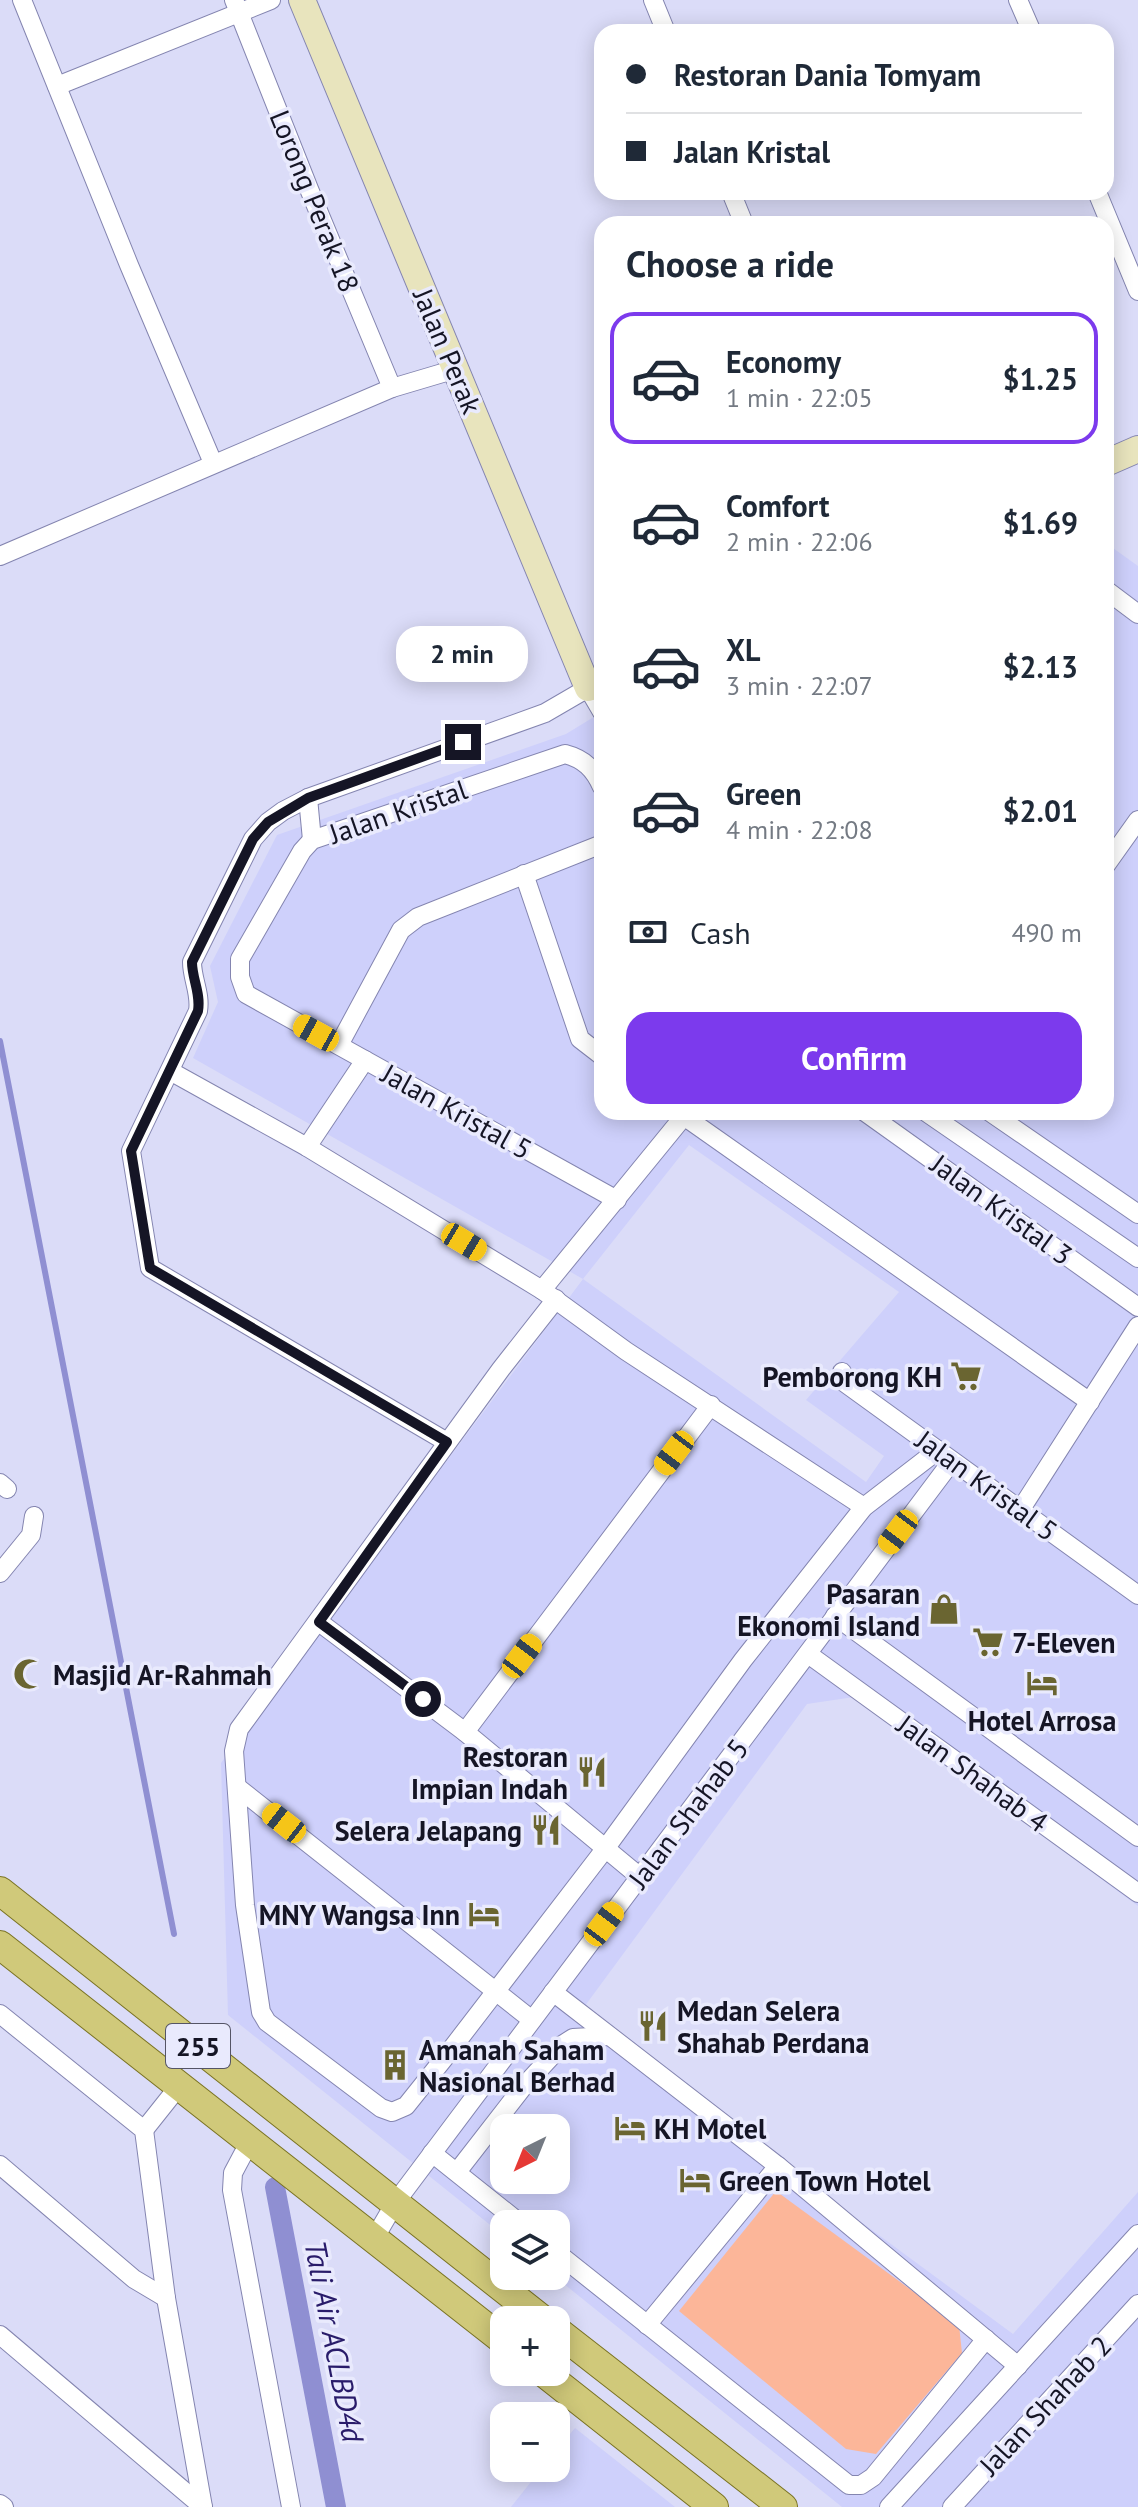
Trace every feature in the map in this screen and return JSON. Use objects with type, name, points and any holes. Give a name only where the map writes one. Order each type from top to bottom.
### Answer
[{"type":"main road","name":"255","points":[[0,1891],[525,2306]]},
{"type":"main road","name":"255","points":[[0,1945],[490,2330]]},
{"type":"main road","points":[[570,2341],[783,2507]]},
{"type":"main road","points":[[561,2386],[714,2507]]},
{"type":"street","points":[[22,0],[213,463]]},
{"type":"street","points":[[57,86],[236,7],[271,0]]},
{"type":"street","name":"Jalan Perak","points":[[302,0],[456,369],[594,682]]},
{"type":"street","points":[[653,0],[663,24]]},
{"type":"street","points":[[1018,0],[1028,24]]},
{"type":"street","name":"Lorong Perak 18","points":[[236,7],[392,388]]},
{"type":"street","points":[[1114,233],[1138,291]]},
{"type":"street","points":[[0,556],[392,388],[456,369]]},
{"type":"street","points":[[1114,460],[1138,449]]},
{"type":"street","points":[[1114,596],[1138,614]]},
{"type":"street","name":"Jalan Kristal","points":[[170,1071],[198,1011],[192,962],[253,839],[268,822],[308,798],[545,713],[594,685]]},
{"type":"street","name":"Jalan Kristal","points":[[339,1045],[246,994],[240,977],[240,959],[302,851],[312,840],[565,754],[578,757],[594,770]]},
{"type":"street","points":[[308,798],[312,840]]},
{"type":"street","points":[[1114,854],[1138,820]]},
{"type":"street","points":[[339,1045],[401,930],[418,917],[594,847]]},
{"type":"street","points":[[524,874],[580,1039],[594,1050]]},
{"type":"street","name":"Jalan Kristal 5","points":[[339,1045],[617,1200]]},
{"type":"street","points":[[307,1147],[365,1060]]},
{"type":"street","points":[[447,1442],[150,1268],[131,1151],[170,1071],[307,1147],[549,1294],[626,1351],[864,1507]]},
{"type":"street","points":[[677,1120],[549,1294],[319,1622],[239,1729],[234,1751],[245,1905],[261,2012],[267,2022],[381,2108],[392,2112],[406,2106],[605,1849],[743,1660],[864,1507],[945,1456]]},
{"type":"street","points":[[690,1120],[1090,1402]]},
{"type":"street","name":"Jalan Kristal 3","points":[[876,1120],[1138,1307]]},
{"type":"street","points":[[940,1120],[1138,1258]]},
{"type":"street","points":[[1002,1120],[1138,1214]]},
{"type":"street","points":[[1021,1509],[1138,1326]]},
{"type":"street","name":"Jalan Kristal 5","points":[[842,1372],[841,1378],[845,1383],[1138,1595]]},
{"type":"street","points":[[465,1732],[711,1405]]},
{"type":"street","name":"Jalan Shahab 5","points":[[374,2239],[395,2203],[432,2153],[808,1654],[945,1456]]},
{"type":"street","points":[[0,1573],[31,1535],[34,1516]]},
{"type":"street","points":[[835,1616],[1138,1837]]},
{"type":"street","points":[[319,1622],[465,1732],[640,1877]]},
{"type":"street","name":"Jalan Shahab 4","points":[[808,1654],[1138,1893]]},
{"type":"street","points":[[237,1787],[532,2020]]},
{"type":"street","points":[[553,1992],[778,2166],[1018,2366]]},
{"type":"street","points":[[0,2014],[144,2130],[166,2298],[203,2507]]},
{"type":"street","points":[[457,2172],[523,2087],[562,2045],[573,2038],[609,2036]]},
{"type":"street","points":[[144,2130],[179,2086]]},
{"type":"street","points":[[250,2141],[233,2173],[232,2190],[291,2507]]},
{"type":"street","points":[[432,2153],[504,2210]]},
{"type":"street","points":[[0,2165],[134,2279],[166,2298]]},
{"type":"street","points":[[647,2325],[778,2166]]},
{"type":"street","points":[[889,2507],[1138,2234]]},
{"type":"street","points":[[570,2263],[849,2485],[861,2485],[873,2477],[986,2339]]},
{"type":"street","name":"Jalan Shahab 2","points":[[952,2507],[1138,2304]]},
{"type":"street","points":[[0,2335],[203,2507]]},
{"type":"shaded area","points":[[1114,549],[1138,566],[1138,1906],[854,1697],[807,1704],[579,2014],[1013,2334],[1138,2192],[1138,2507],[842,2507],[570,2289],[570,2210],[490,2210],[490,2225],[228,2015],[221,1763],[583,1279],[193,1058],[218,1002],[210,966],[277,835],[566,734],[594,717],[594,1120],[1114,1120]],"holes":[[[689,1145],[899,1292],[806,1400],[884,1456],[866,1482],[583,1279]]]},
{"type":"shaded area","points":[[776,2191],[959,2325],[962,2353],[876,2454],[846,2449],[679,2311]]},
{"type":"shaded area","points":[[575,2428],[675,2507],[511,2507],[531,2482],[570,2482],[570,2434]]},
{"type":"waterway","points":[[0,1041],[174,1934]]},
{"type":"waterway","name":"Tali Air ACLBD4d","points":[[275,2187],[336,2507]]},
{"type":"place","name":"Pemborong KH","points":[[966,1376]]},
{"type":"place","name":"Pasaran Ekonomi Island","points":[[944,1609]]},
{"type":"place","name":"7-Eleven","points":[[988,1642]]},
{"type":"place","name":"Masjid Ar-Rahmah","points":[[29,1674]]},
{"type":"place","name":"Hotel Arrosa","points":[[1042,1683]]},
{"type":"place","name":"Restoran Impian Indah","points":[[592,1772]]},
{"type":"place","name":"Selera Jelapang","points":[[546,1830]]},
{"type":"place","name":"MNY Wangsa Inn","points":[[484,1914]]},
{"type":"place","name":"Medan Selera Shahab Perdana","points":[[653,2026]]},
{"type":"place","name":"Amanah Saham Nasional Berhad","points":[[395,2065]]},
{"type":"place","name":"KH Motel","points":[[630,2128]]},
{"type":"place","name":"Green Town Hotel","points":[[695,2180]]},
{"type":"route","points":[[423,1699],[319,1622],[447,1442],[150,1268],[131,1151],[198,1011],[192,962],[253,839],[268,822],[308,798],[463,742]]}]
